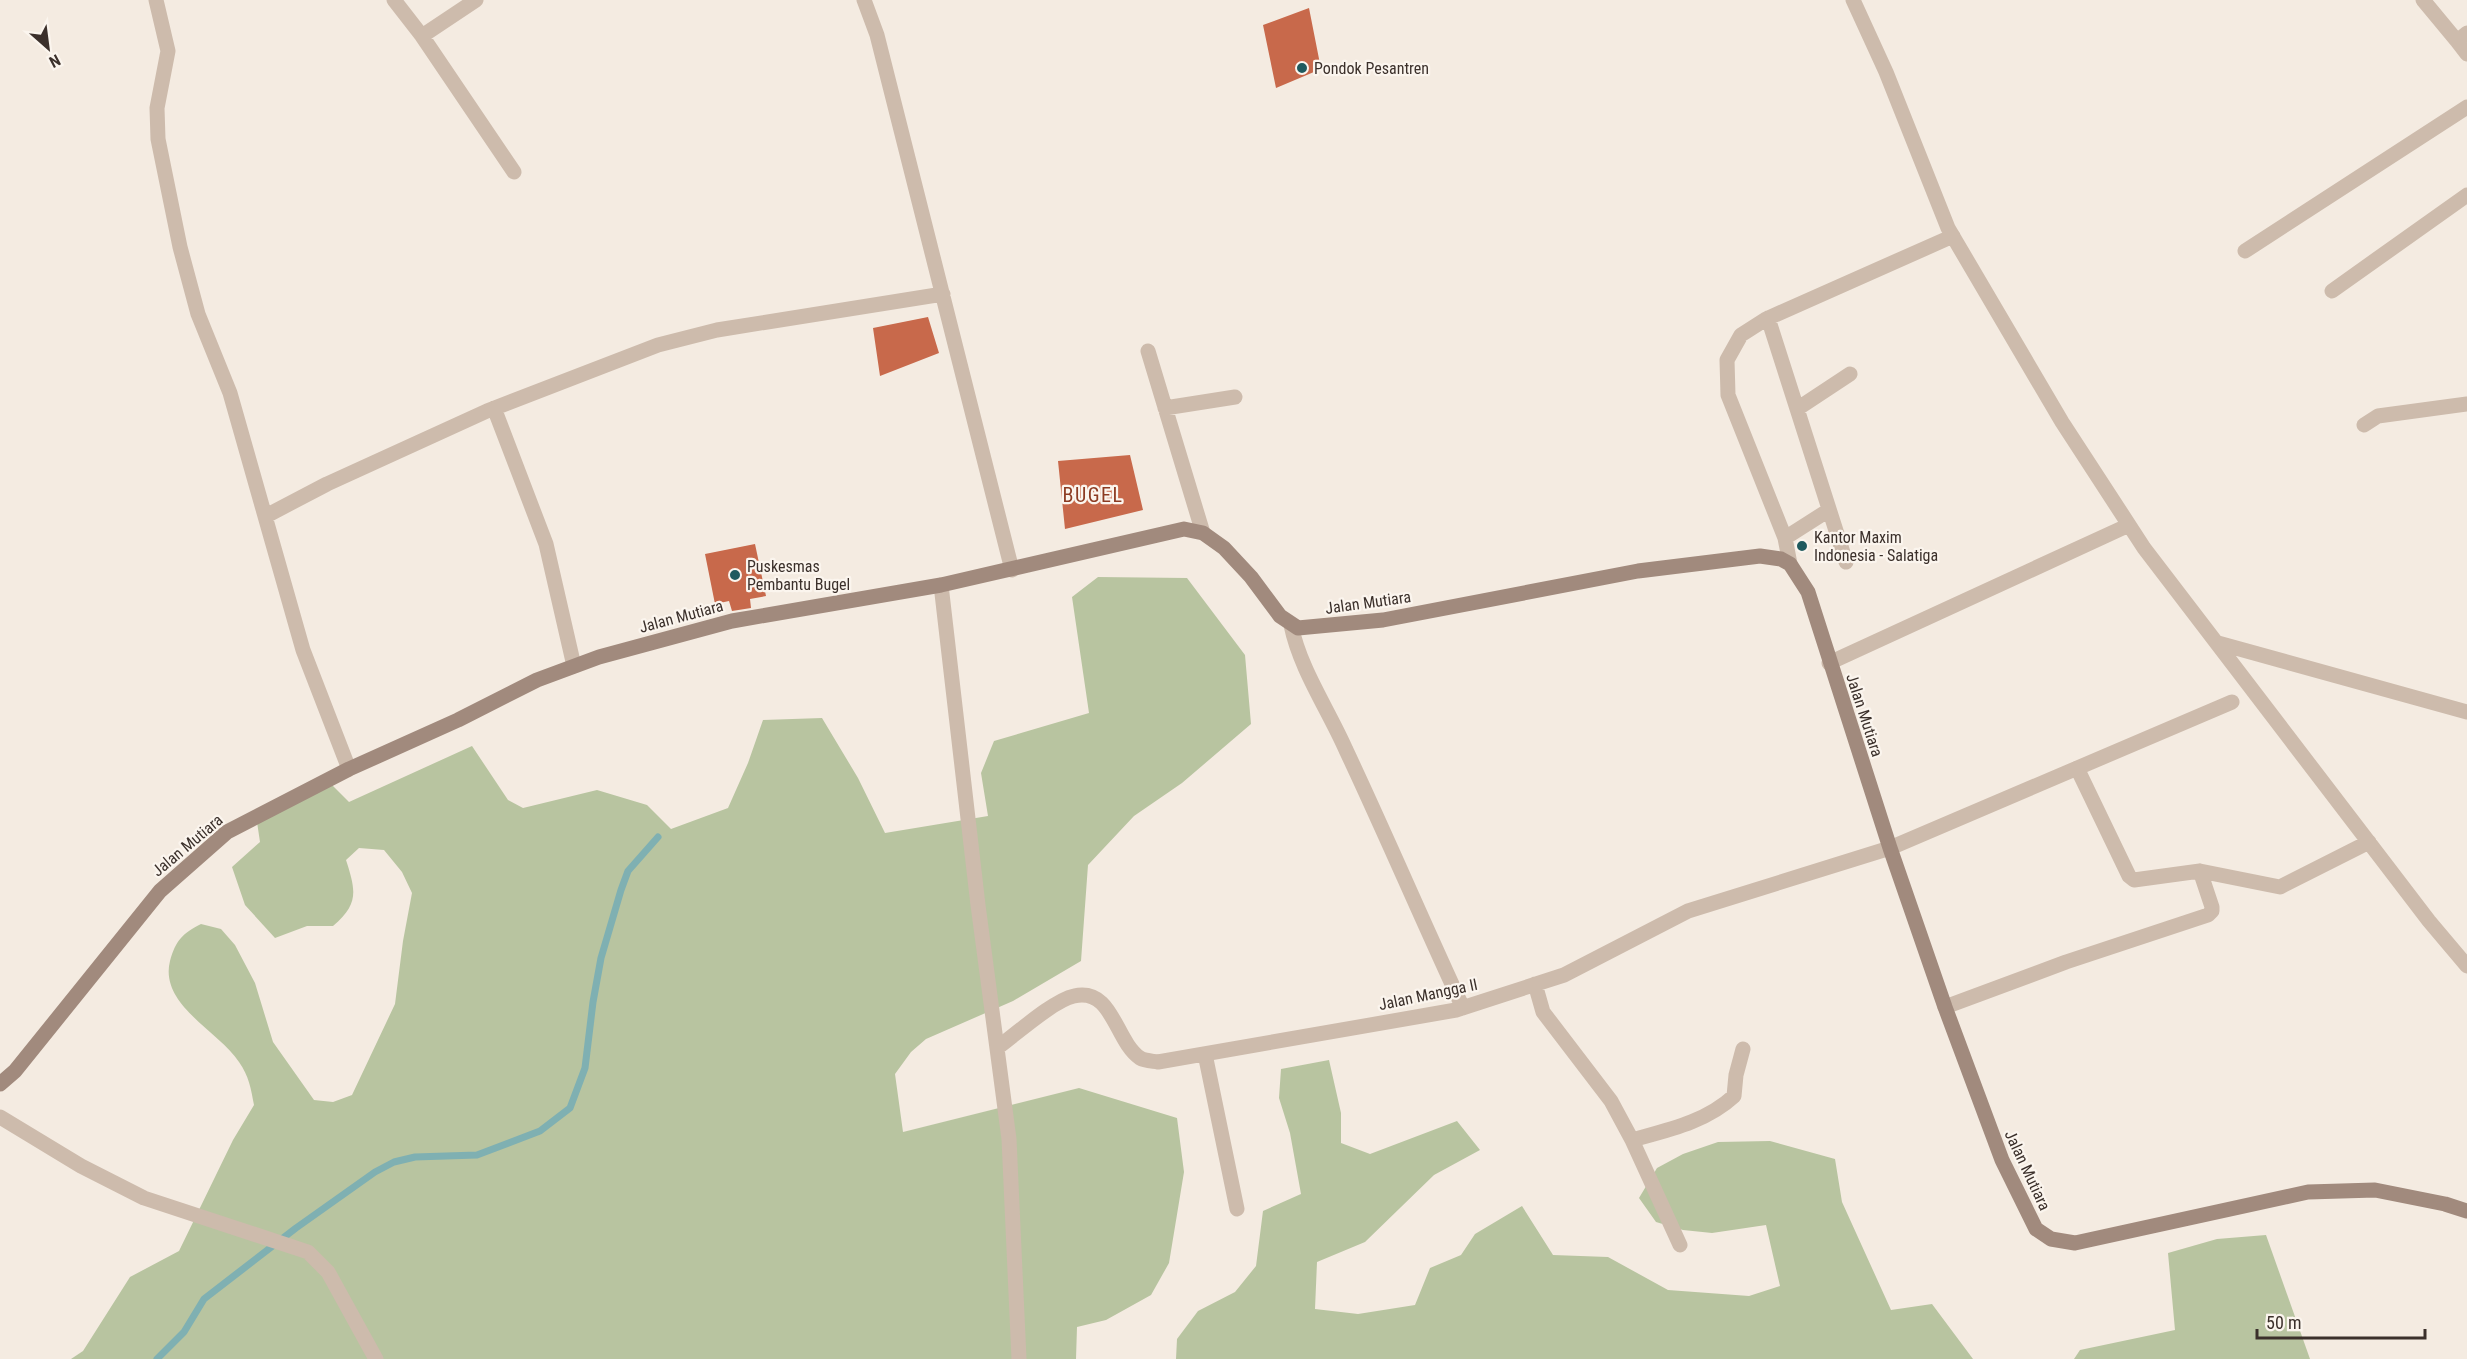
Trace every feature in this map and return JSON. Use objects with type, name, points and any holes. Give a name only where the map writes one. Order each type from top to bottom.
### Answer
[{"type":"street","points":[[156,0],[168,51],[157,108],[158,139],[180,247],[198,314],[230,393],[303,650],[349,769]]},
{"type":"street","points":[[394,0],[422,36],[514,172]]},
{"type":"street","points":[[422,36],[476,0]]},
{"type":"street","points":[[864,0],[877,34],[1012,570]]},
{"type":"street","points":[[1854,0],[1953,236],[2062,422],[2129,525],[2429,921],[2467,966]]},
{"type":"street","points":[[2423,0],[2462,37],[2467,54]]},
{"type":"street","points":[[2245,251],[2467,107]]},
{"type":"street","points":[[2332,291],[2467,195]]},
{"type":"street","points":[[1790,564],[1785,538],[1728,395],[1727,360],[1741,335],[1768,318],[1953,236]]},
{"type":"street","points":[[266,516],[327,483],[494,408],[668,343],[717,330],[943,294]]},
{"type":"street","points":[[1768,318],[1846,562]]},
{"type":"street","points":[[1148,351],[1203,533],[1224,548],[1251,577],[1280,616],[1291,625],[1294,640],[1305,666],[1346,748],[1462,1008]]},
{"type":"street","points":[[1797,409],[1850,374]]},
{"type":"street","points":[[1165,408],[1234,397]]},
{"type":"street","points":[[2364,425],[2378,416],[2467,404]]},
{"type":"street","points":[[494,408],[546,544],[574,666]]},
{"type":"street","points":[[1785,538],[1829,510]]},
{"type":"street","points":[[1829,663],[2129,525]]},
{"type":"street","name":"Jalan Mutiara","points":[[0,1084],[15,1071],[160,891],[227,832],[349,769],[459,720],[537,680],[599,657],[732,621],[941,585],[1184,529],[1203,533]]},
{"type":"street","name":"Jalan Mutiara","points":[[1291,625],[1298,628],[1313,628],[1383,620],[1638,571],[1760,556],[1782,559],[1790,564],[1808,592],[1890,848],[1945,1007],[2001,1160],[2036,1229],[2050,1239],[2075,1243],[2308,1192],[2375,1190],[2445,1204],[2467,1211]]},
{"type":"street","points":[[941,585],[978,905],[1009,1139],[1019,1359]]},
{"type":"street","points":[[2218,643],[2467,712]]},
{"type":"street","name":"Jalan Mangga II","points":[[997,1048],[1059,1002],[1074,996],[1092,995],[1106,1006],[1130,1048],[1142,1059],[1158,1062],[1462,1008],[1564,975],[1688,911],[1890,848],[2232,702]]},
{"type":"street","points":[[2077,768],[2132,880],[2200,871],[2280,887],[2369,842]]},
{"type":"street","points":[[1945,1007],[2066,962],[2208,915],[2212,907],[2200,871]]},
{"type":"street","points":[[1535,984],[1543,1012],[1611,1101],[1632,1140],[1680,1245]]},
{"type":"street","points":[[1632,1140],[1682,1126],[1720,1110],[1734,1096],[1736,1075],[1743,1049]]},
{"type":"street","points":[[1205,1054],[1237,1209]]},
{"type":"street","points":[[0,1117],[81,1166],[144,1198],[308,1252],[328,1272],[376,1359]]},
{"type":"green space","points":[[1098,577],[1187,578],[1245,655],[1251,724],[1182,783],[1134,816],[1088,865],[1081,961],[1013,1001],[926,1039],[911,1052],[895,1074],[903,1132],[1079,1088],[1177,1118],[1184,1172],[1169,1263],[1151,1295],[1106,1320],[1077,1327],[1076,1359],[71,1359],[83,1351],[130,1277],[179,1251],[233,1140],[254,1105],[251,1088],[239,1062],[193,1016],[173,991],[169,977],[170,961],[181,938],[201,924],[221,929],[235,945],[255,983],[273,1042],[314,1100],[333,1102],[352,1095],[395,1004],[412,893],[402,872],[384,850],[359,848],[346,860],[352,880],[353,896],[351,904],[341,918],[333,926],[307,926],[275,938],[245,905],[232,867],[260,842],[257,822],[331,784],[349,802],[472,746],[508,800],[523,808],[597,790],[647,805],[671,829],[728,808],[748,763],[763,720],[822,718],[858,778],[885,833],[988,816],[981,773],[994,741],[1089,713],[1072,597]]},
{"type":"green space","points":[[1329,1060],[1341,1113],[1341,1143],[1370,1154],[1457,1121],[1480,1150],[1434,1175],[1365,1242],[1317,1262],[1315,1309],[1358,1314],[1415,1305],[1430,1268],[1461,1255],[1475,1234],[1522,1206],[1553,1255],[1608,1257],[1668,1290],[1749,1296],[1780,1286],[1766,1225],[1712,1233],[1683,1230],[1656,1222],[1639,1198],[1657,1168],[1683,1154],[1718,1142],[1770,1141],[1835,1159],[1842,1202],[1891,1310],[1932,1304],[1973,1359],[1176,1359],[1177,1339],[1198,1311],[1235,1292],[1256,1266],[1263,1211],[1301,1194],[1290,1133],[1279,1098],[1281,1069]]},
{"type":"green space","points":[[2266,1235],[2310,1359],[2074,1359],[2080,1350],[2175,1330],[2168,1253],[2217,1239]]},
{"type":"building","points":[[1309,8],[1321,69],[1276,88],[1263,25]]},
{"type":"building","points":[[928,317],[939,353],[880,376],[873,328]]},
{"type":"building","points":[[1130,455],[1143,510],[1065,529],[1058,461]]},
{"type":"building","name":"Puskesmas Pembantu Bugel","points":[[755,544],[766,596],[750,599],[751,608],[732,611],[729,601],[715,604],[705,554]]},
{"type":"waterway","points":[[157,1359],[184,1332],[204,1299],[296,1228],[375,1172],[394,1162],[415,1157],[477,1155],[540,1131],[570,1108],[585,1068],[601,958],[621,890],[628,871],[658,837]]},
{"type":"place","name":"Pondok Pesantren","points":[[1302,68]]},
{"type":"place","name":"Kantor Maxim Indonesia - Salatiga","points":[[1802,546]]},
{"type":"place","name":"Puskesmas Pembantu Bugel","points":[[735,575]]},
{"type":"district","name":"BUGEL","points":[[1093,495]]}]
